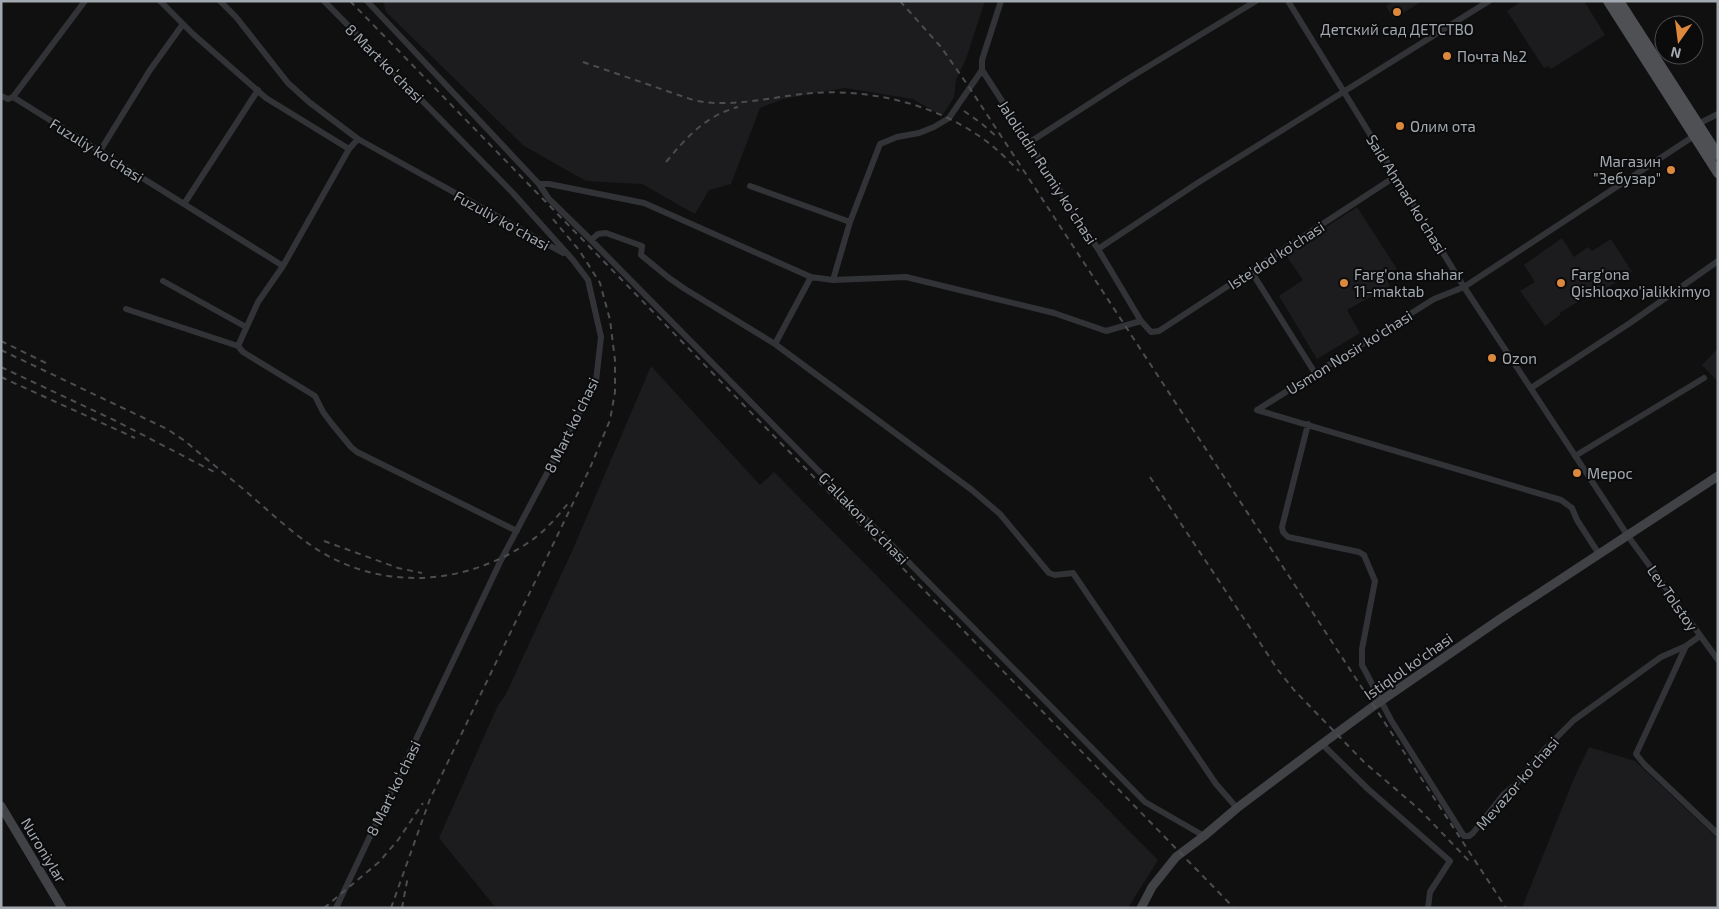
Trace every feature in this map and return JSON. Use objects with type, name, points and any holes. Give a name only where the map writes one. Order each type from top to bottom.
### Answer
[{"type":"main road","points":[[1608,1],[1718,173]]},
{"type":"main road","points":[[1620,1],[1718,155]]},
{"type":"main road","name":"Istiqlol ko'chasi","points":[[1141,908],[1152,887],[1172,862],[1237,808],[1322,744],[1500,619],[1718,476]]},
{"type":"main road","name":"Nuroniylar","points":[[1,806],[62,908]]},
{"type":"street","points":[[1,96],[13,97],[85,1]]},
{"type":"street","points":[[160,1],[266,98],[349,149]]},
{"type":"street","name":"Fuzuliy koʻchasi","points":[[220,1],[236,17],[292,87],[358,139],[568,256]]},
{"type":"street","name":"8 Mart koʻchasi","points":[[324,1],[512,192],[588,280],[601,337],[596,381],[501,560],[336,908]]},
{"type":"street","points":[[834,280],[850,222],[880,144],[897,137],[919,133],[949,118],[982,70],[982,60],[1001,1]]},
{"type":"street","points":[[1030,142],[1126,80],[1256,1]]},
{"type":"street","name":"Said Ahmad ko'chasi","points":[[1288,1],[1464,286],[1628,536]]},
{"type":"street","points":[[1098,249],[1178,195],[1489,1]]},
{"type":"street","name":"Gʻallakon koʻchasi","points":[[369,2],[539,184],[549,200],[591,240],[1145,802],[1204,836]]},
{"type":"street","points":[[100,151],[150,70],[183,24]]},
{"type":"street","name":"Jaloliddin Rumiy koʻchasi","points":[[982,70],[1098,249],[1141,321],[1146,328],[1154,333]]},
{"type":"street","points":[[184,204],[258,90]]},
{"type":"street","name":"Fuzuliy koʻchasi","points":[[13,97],[283,266]]},
{"type":"street","points":[[1698,124],[1718,114]]},
{"type":"street","name":"Usmon Nosir ko'chasi","points":[[1308,424],[1257,410],[1434,299],[1464,286],[1694,136]]},
{"type":"street","points":[[238,346],[258,302],[283,266],[349,149],[358,139]]},
{"type":"street","name":"Iste'dod ko'chasi","points":[[1154,333],[1396,176]]},
{"type":"street","points":[[539,184],[549,184],[644,203],[811,277],[834,280],[906,277],[1054,313],[1106,331],[1141,321]]},
{"type":"street","points":[[750,186],[850,222]]},
{"type":"street","points":[[591,240],[598,234],[606,233],[640,245],[643,248],[640,255],[669,278],[775,344],[972,490],[1000,514],[1049,573],[1055,575],[1073,573],[1216,784],[1237,808]]},
{"type":"street","points":[[1531,388],[1630,323],[1718,261]]},
{"type":"street","points":[[1251,270],[1315,372]]},
{"type":"street","points":[[775,344],[811,277]]},
{"type":"street","points":[[163,281],[246,327]]},
{"type":"street","points":[[126,309],[238,346],[243,352],[315,396],[332,424],[357,452],[517,531]]},
{"type":"street","points":[[1575,456],[1704,378]]},
{"type":"street","points":[[1381,701],[1362,665],[1362,649],[1375,581],[1364,555],[1359,552],[1288,536],[1282,530],[1293,478],[1308,424],[1560,500],[1572,508],[1577,520],[1599,554]]},
{"type":"street","name":"Lev Tolstoy","points":[[1628,536],[1718,660]]},
{"type":"street","name":"Mevazor koʻchasi","points":[[1381,701],[1460,832],[1464,836],[1469,836],[1503,795],[1516,784],[1546,748],[1574,720],[1661,657],[1686,646],[1700,636]]},
{"type":"street","points":[[1686,646],[1636,754],[1644,764],[1718,834]]},
{"type":"street","points":[[1322,744],[1368,789],[1450,862],[1430,892],[1428,908]]},
{"type":"shaded area","points":[[383,1],[985,1],[966,59],[956,79],[954,97],[942,116],[913,99],[845,88],[783,99],[760,108],[731,184],[709,190],[695,214],[642,184],[586,181],[524,146],[386,12]]},
{"type":"shaded area","name":"Детский сад ДЕТСТВО","points":[[1394,1],[1418,1],[1419,3],[1394,19],[1386,6]]},
{"type":"shaded area","points":[[1522,1],[1584,1],[1605,35],[1551,69],[1548,66],[1544,68],[1507,11]]},
{"type":"shaded area","name":"Farg'ona shahar 11-maktab","points":[[1357,207],[1397,269],[1385,276],[1390,286],[1347,310],[1360,333],[1317,359],[1279,296],[1303,280],[1285,254]]},
{"type":"shaded area","name":"Farg'ona Qishloqxo'jalikkimyo","points":[[1562,238],[1574,257],[1588,247],[1592,251],[1611,239],[1632,272],[1596,295],[1593,292],[1560,313],[1560,315],[1545,326],[1520,291],[1535,282],[1524,265]]},
{"type":"shaded area","points":[[1718,348],[1718,382],[1702,365]]},
{"type":"shaded area","points":[[651,366],[760,485],[774,472],[1158,860],[1128,908],[496,908],[439,838],[498,705],[505,696],[573,549]]},
{"type":"shaded area","points":[[1589,747],[1635,761],[1718,839],[1718,908],[1525,908],[1523,905],[1575,776]]},
{"type":"railway","points":[[350,1],[1234,908]]},
{"type":"railway","points":[[900,1],[941,47],[969,87],[1506,908]]},
{"type":"railway","points":[[583,62],[693,100],[708,102],[738,103],[834,92],[855,93],[898,100],[919,106],[958,123],[988,142],[1019,171]]},
{"type":"railway","points":[[666,162],[698,128],[716,116],[738,107]]},
{"type":"railway","points":[[964,111],[997,137]]},
{"type":"railway","points":[[391,908],[430,799],[590,468],[610,420],[615,392],[615,360],[610,320],[600,283],[579,250],[552,218]]},
{"type":"railway","points":[[1,341],[48,364]]},
{"type":"railway","points":[[1,350],[167,429],[185,441],[300,537],[322,553],[359,569],[409,578],[435,577],[486,565],[532,540],[552,522],[569,502]]},
{"type":"railway","points":[[1,367],[116,421],[218,474]]},
{"type":"railway","points":[[1,377],[135,438]]},
{"type":"railway","points":[[1150,477],[1278,670],[1294,690],[1364,762],[1420,810],[1469,861]]},
{"type":"railway","points":[[324,541],[398,568],[422,573]]},
{"type":"railway","points":[[324,908],[379,862],[398,840],[423,803]]},
{"type":"railway","points":[[402,908],[408,876]]},
{"type":"place","name":"Детский сад ДЕТСТВО","points":[[1397,12]]},
{"type":"place","name":"Почта №2","points":[[1447,56]]},
{"type":"place","name":"Олим ота","points":[[1400,126]]},
{"type":"place","name":"Магазин \"Зебузар\"","points":[[1671,170]]},
{"type":"place","name":"Farg'ona shahar 11-maktab","points":[[1344,283]]},
{"type":"place","name":"Farg'ona Qishloqxo'jalikkimyo","points":[[1561,283]]},
{"type":"place","name":"Ozon","points":[[1492,358]]},
{"type":"place","name":"Мерос","points":[[1577,473]]}]
